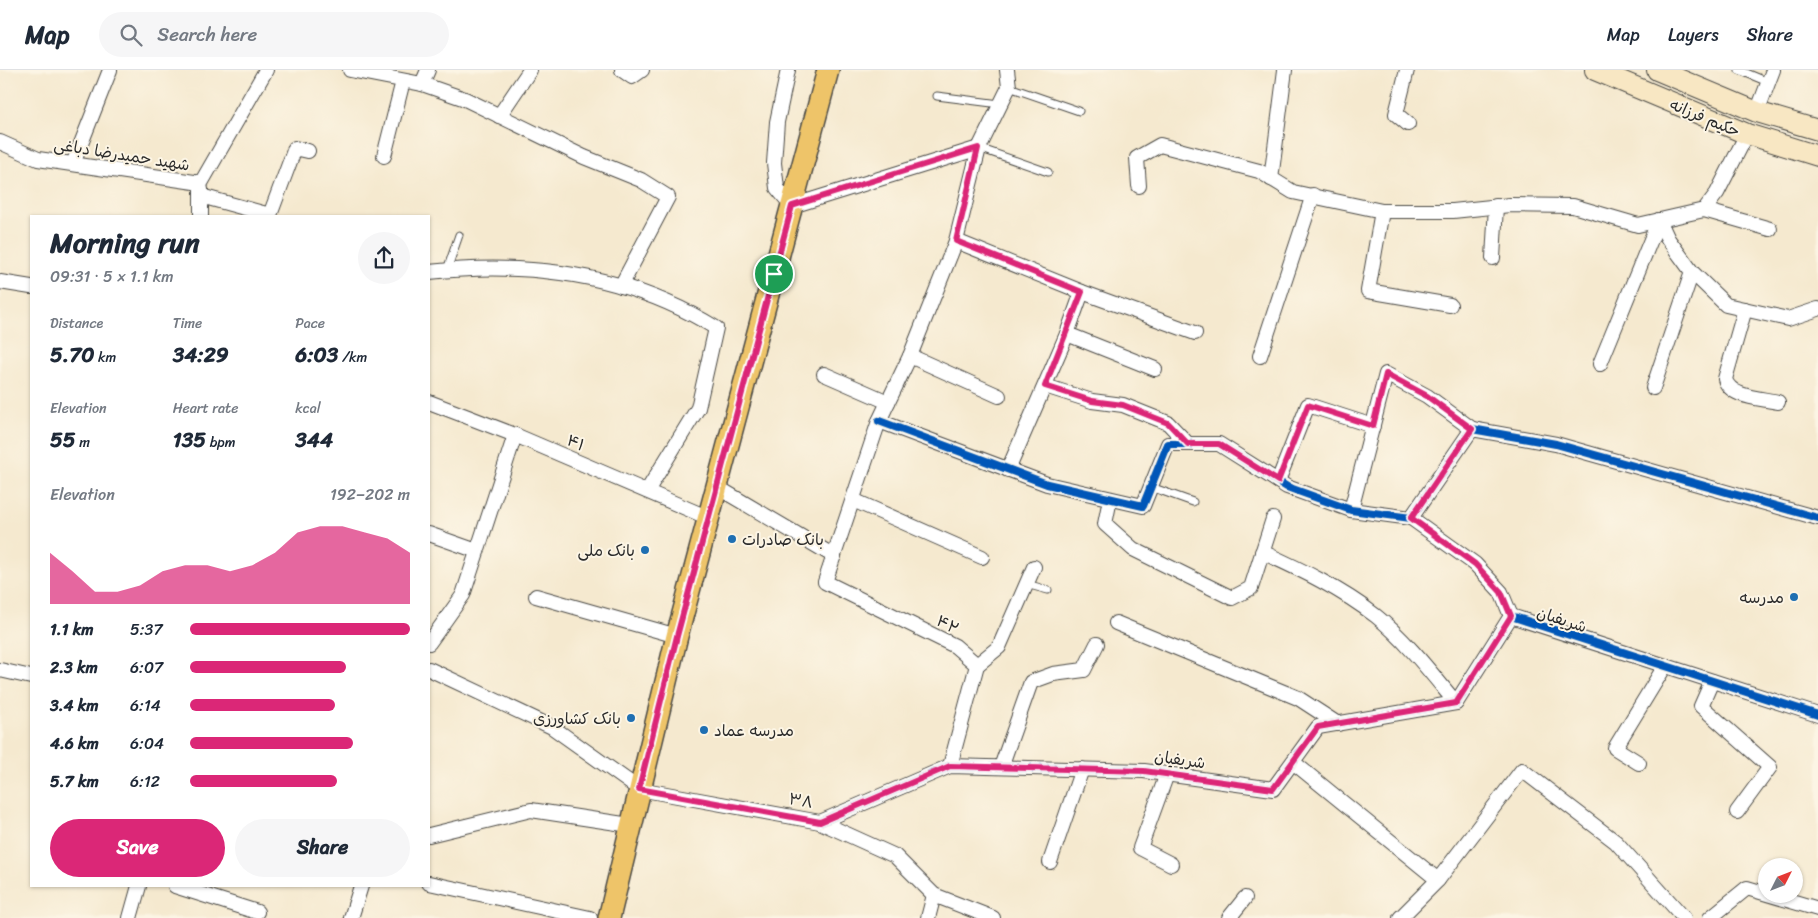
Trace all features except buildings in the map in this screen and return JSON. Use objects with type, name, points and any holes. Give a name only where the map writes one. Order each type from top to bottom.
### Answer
[{"type":"main road","points":[[609,918],[677,636],[828,70]]},
{"type":"street","points":[[73,164],[110,70]]},
{"type":"street","name":"شهید حمیدرضا دباغی","points":[[0,142],[38,159],[73,164],[201,190],[266,70]]},
{"type":"street","points":[[350,70],[422,84],[465,99],[584,157],[641,180],[668,197],[621,286]]},
{"type":"street","points":[[422,84],[428,70]]},
{"type":"street","points":[[499,116],[530,70]]},
{"type":"street","points":[[622,70],[632,76],[642,70]]},
{"type":"street","points":[[788,70],[777,122],[774,163],[777,188],[792,206],[978,148]]},
{"type":"street","points":[[717,487],[834,556],[879,421],[910,356],[956,241],[978,148],[1009,87],[1007,70]]},
{"type":"street","points":[[1272,179],[1285,70]]},
{"type":"street","points":[[1408,70],[1396,114],[1408,124]]},
{"type":"street","name":"حکیم فرزانه","points":[[1595,70],[1747,134],[1818,156]]},
{"type":"street","name":"حکیم فرزانه","points":[[1657,70],[1757,112],[1818,130]]},
{"type":"street","points":[[1704,210],[1717,193],[1747,134],[1771,76]]},
{"type":"street","points":[[384,156],[403,81]]},
{"type":"street","points":[[1139,186],[1137,158],[1160,145],[1258,171],[1293,192],[1382,211],[1453,211],[1496,206],[1573,206],[1638,225],[1704,210],[1770,229]]},
{"type":"street","points":[[201,215],[201,190],[270,215],[295,148],[308,151]]},
{"type":"street","points":[[1260,356],[1313,195]]},
{"type":"street","points":[[1493,258],[1496,206]]},
{"type":"street","points":[[1382,211],[1368,291],[1450,305]]},
{"type":"street","points":[[1659,220],[1668,240],[1692,272],[1726,305],[1788,319],[1818,309]]},
{"type":"street","points":[[1600,364],[1659,220]]},
{"type":"street","points":[[956,241],[1082,292],[1195,333]]},
{"type":"street","points":[[430,272],[503,267],[547,270],[652,294],[686,309],[716,328],[698,408],[647,491]]},
{"type":"street","points":[[1653,388],[1692,272]]},
{"type":"street","points":[[0,282],[30,287]]},
{"type":"street","points":[[1008,470],[1067,334],[1082,292]]},
{"type":"street","points":[[1745,309],[1725,380],[1727,387],[1733,392],[1778,402]]},
{"type":"street","points":[[1067,334],[1155,369]]},
{"type":"street","points":[[910,356],[999,396]]},
{"type":"street","points":[[824,374],[888,402]]},
{"type":"street","points":[[1351,510],[1386,374],[1427,396],[1472,429],[1556,444],[1818,518]]},
{"type":"street","points":[[1045,386],[1092,401],[1123,405],[1168,423],[1188,444]]},
{"type":"street","name":"۴۱","points":[[430,402],[515,435],[709,518]]},
{"type":"street","points":[[1278,481],[1308,405],[1373,426]]},
{"type":"street","points":[[879,421],[1047,484],[1144,506],[1168,444],[1219,444],[1287,487],[1351,510],[1411,518],[1475,564],[1501,592],[1511,616],[1456,703],[1422,663],[1377,617],[1339,590],[1262,552]]},
{"type":"street","points":[[1411,518],[1472,429]]},
{"type":"street","points":[[430,642],[463,594],[515,435]]},
{"type":"street","points":[[1110,499],[1105,524],[1133,549],[1232,598],[1251,588],[1273,519]]},
{"type":"street","points":[[853,500],[982,557]]},
{"type":"street","points":[[430,534],[477,551]]},
{"type":"street","name":"۴۲","points":[[834,556],[826,582],[954,646],[978,665]]},
{"type":"street","points":[[820,822],[950,766],[978,665],[999,647],[1034,567]]},
{"type":"street","points":[[536,596],[677,636]]},
{"type":"street","name":"شریفیان","points":[[1511,616],[1818,715]]},
{"type":"street","points":[[1116,623],[1298,698],[1338,724]]},
{"type":"street","points":[[1001,767],[1031,682],[1053,674],[1084,670],[1097,644]]},
{"type":"street","points":[[1639,763],[1615,748],[1665,666]]},
{"type":"street","points":[[430,669],[552,727],[639,789]]},
{"type":"street","points":[[0,670],[30,677]]},
{"type":"street","points":[[1712,681],[1701,706],[1770,767],[1737,812]]},
{"type":"street","name":"شریفیان","points":[[950,766],[1082,769],[1167,774],[1273,789],[1318,727],[1456,703]]},
{"type":"street","points":[[1292,762],[1438,880]]},
{"type":"street","points":[[1050,862],[1082,769]]},
{"type":"street","points":[[1407,915],[1438,880],[1522,770],[1616,842],[1684,918]]},
{"type":"street","points":[[1167,774],[1140,848],[1171,864]]},
{"type":"street","name":"۳۸","points":[[639,789],[820,822],[895,856],[934,895]]},
{"type":"street","points":[[430,835],[531,810],[630,825]]},
{"type":"street","points":[[430,883],[590,918]]},
{"type":"street","points":[[130,918],[139,887]]},
{"type":"street","points":[[178,887],[257,912]]},
{"type":"street","points":[[351,918],[361,887]]},
{"type":"street","points":[[1710,918],[1747,888],[1818,909]]},
{"type":"street","points":[[928,918],[934,895],[993,918]]},
{"type":"street","points":[[1229,918],[1245,898]]},
{"type":"lane","points":[[1739,70],[1771,76]]},
{"type":"lane","points":[[1009,87],[1079,111]]},
{"type":"lane","points":[[937,96],[1000,104]]},
{"type":"lane","points":[[978,148],[1048,172]]},
{"type":"lane","points":[[447,270],[459,235]]},
{"type":"lane","points":[[1151,487],[1193,502]]},
{"type":"lane","points":[[1026,584],[1048,590]]},
{"type":"cycle path","points":[[879,421],[1047,484],[1143,506],[1168,444],[1219,444],[1287,487],[1351,510],[1411,518],[1472,429],[1556,444],[1818,518]]},
{"type":"cycle path","points":[[820,822],[950,766],[1144,771],[1273,789],[1318,727],[1456,703],[1511,616],[1818,715]]},
{"type":"place","name":"بانک صادرات","points":[[732,539]]},
{"type":"place","name":"بانک ملی","points":[[645,550]]},
{"type":"place","name":"مدرسه","points":[[1794,597]]},
{"type":"place","name":"بانک کشاورزی","points":[[631,718]]},
{"type":"place","name":"مدرسه عماد","points":[[704,730]]},
{"type":"route","points":[[978,148],[956,241],[1082,292],[1045,386],[1092,401],[1123,405],[1168,423],[1188,444],[1219,444],[1278,481],[1308,405],[1373,426],[1386,374],[1427,396],[1472,429],[1411,518],[1475,564],[1501,592],[1511,616],[1456,703],[1318,727],[1273,789],[1144,771],[950,766],[820,822],[639,789],[677,636],[774,274],[792,206],[978,148]]}]
